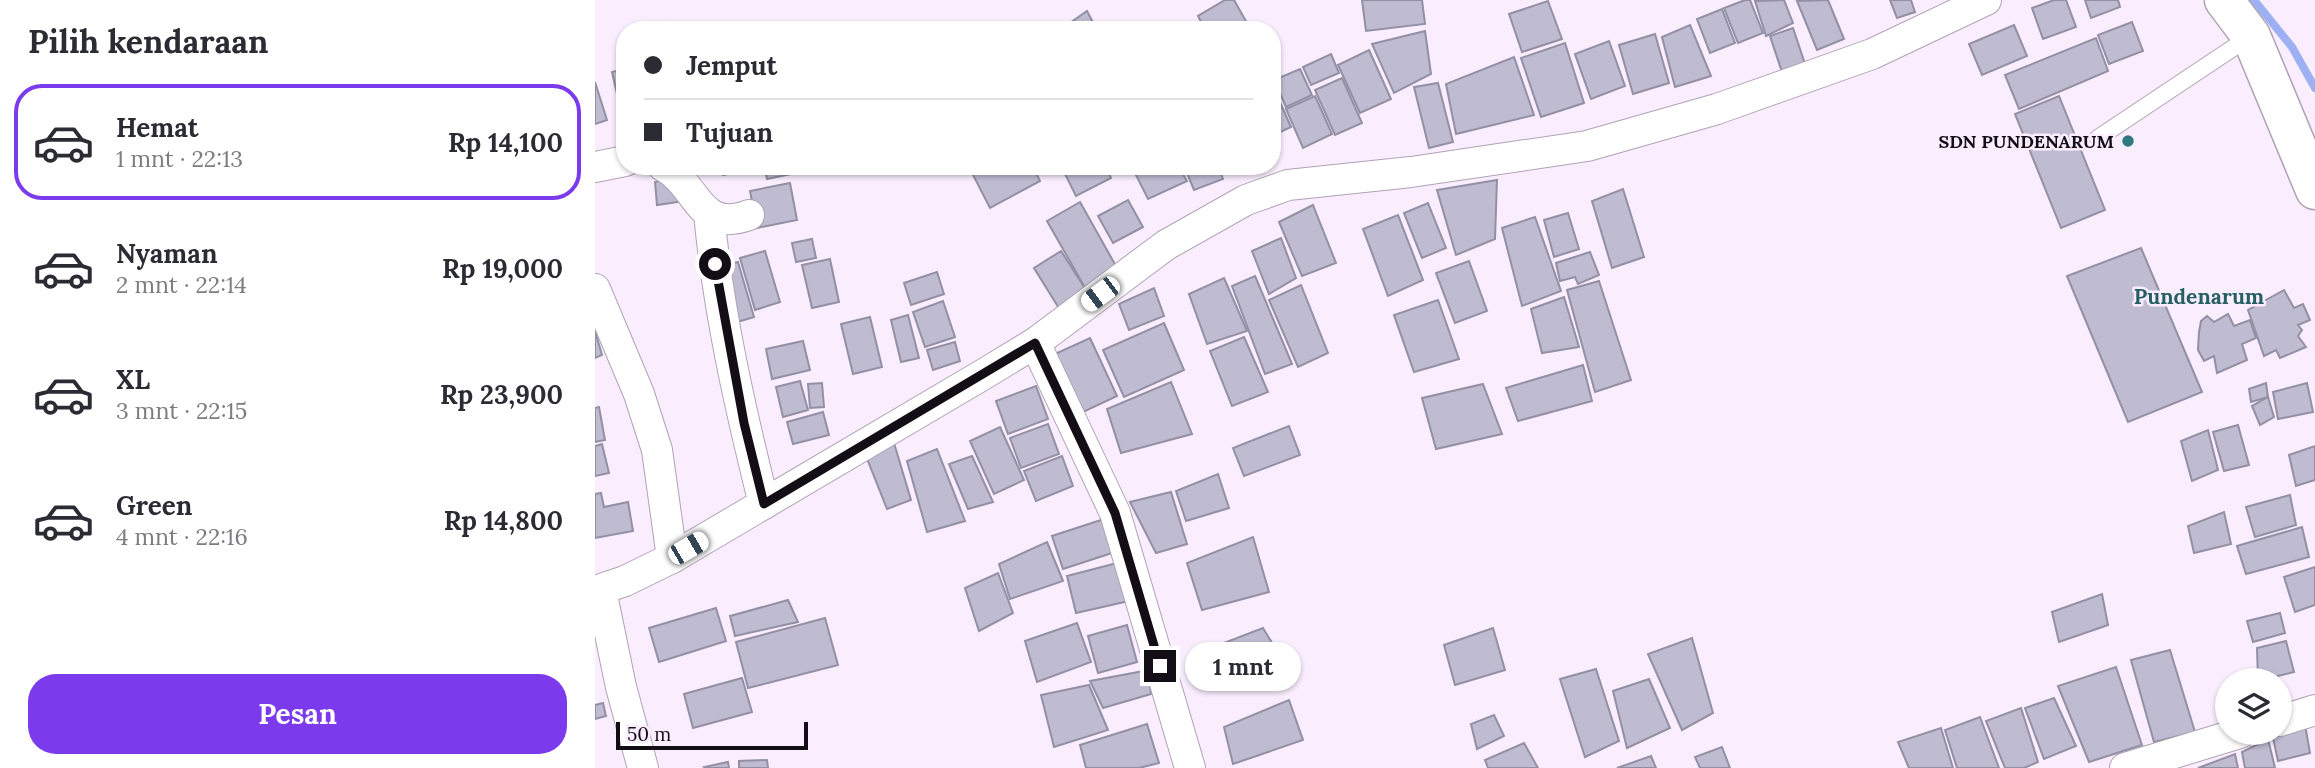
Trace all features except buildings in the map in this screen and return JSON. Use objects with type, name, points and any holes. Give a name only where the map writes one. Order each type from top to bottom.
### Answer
[{"type":"main road","points":[[2224,0],[2251,36],[2315,190]]},
{"type":"street","points":[[643,768],[598,590],[672,558],[1035,343],[1166,245],[1246,200],[1288,185],[1411,172],[1587,146],[1717,109],[1872,54],[1986,0]]},
{"type":"street","points":[[595,167],[616,163]]},
{"type":"street","points":[[672,175],[709,213],[731,222],[750,215]]},
{"type":"street","points":[[709,213],[725,329],[764,504]]},
{"type":"street","points":[[595,289],[639,394],[657,450],[672,558]]},
{"type":"street","points":[[1035,343],[1115,513],[1190,768]]},
{"type":"street","points":[[2292,717],[2315,710]]},
{"type":"street","points":[[2125,768],[2215,741]]},
{"type":"lane","points":[[2098,138],[2251,36]]},
{"type":"waterway","points":[[2254,0],[2292,47],[2315,88]]},
{"type":"place","name":"SDN PUNDENARUM","points":[[2128,141]]},
{"type":"district","name":"Pundenarum","points":[[2199,296]]},
{"type":"route","points":[[715,264],[744,423],[764,504],[1035,343],[1115,513],[1160,666]]}]
